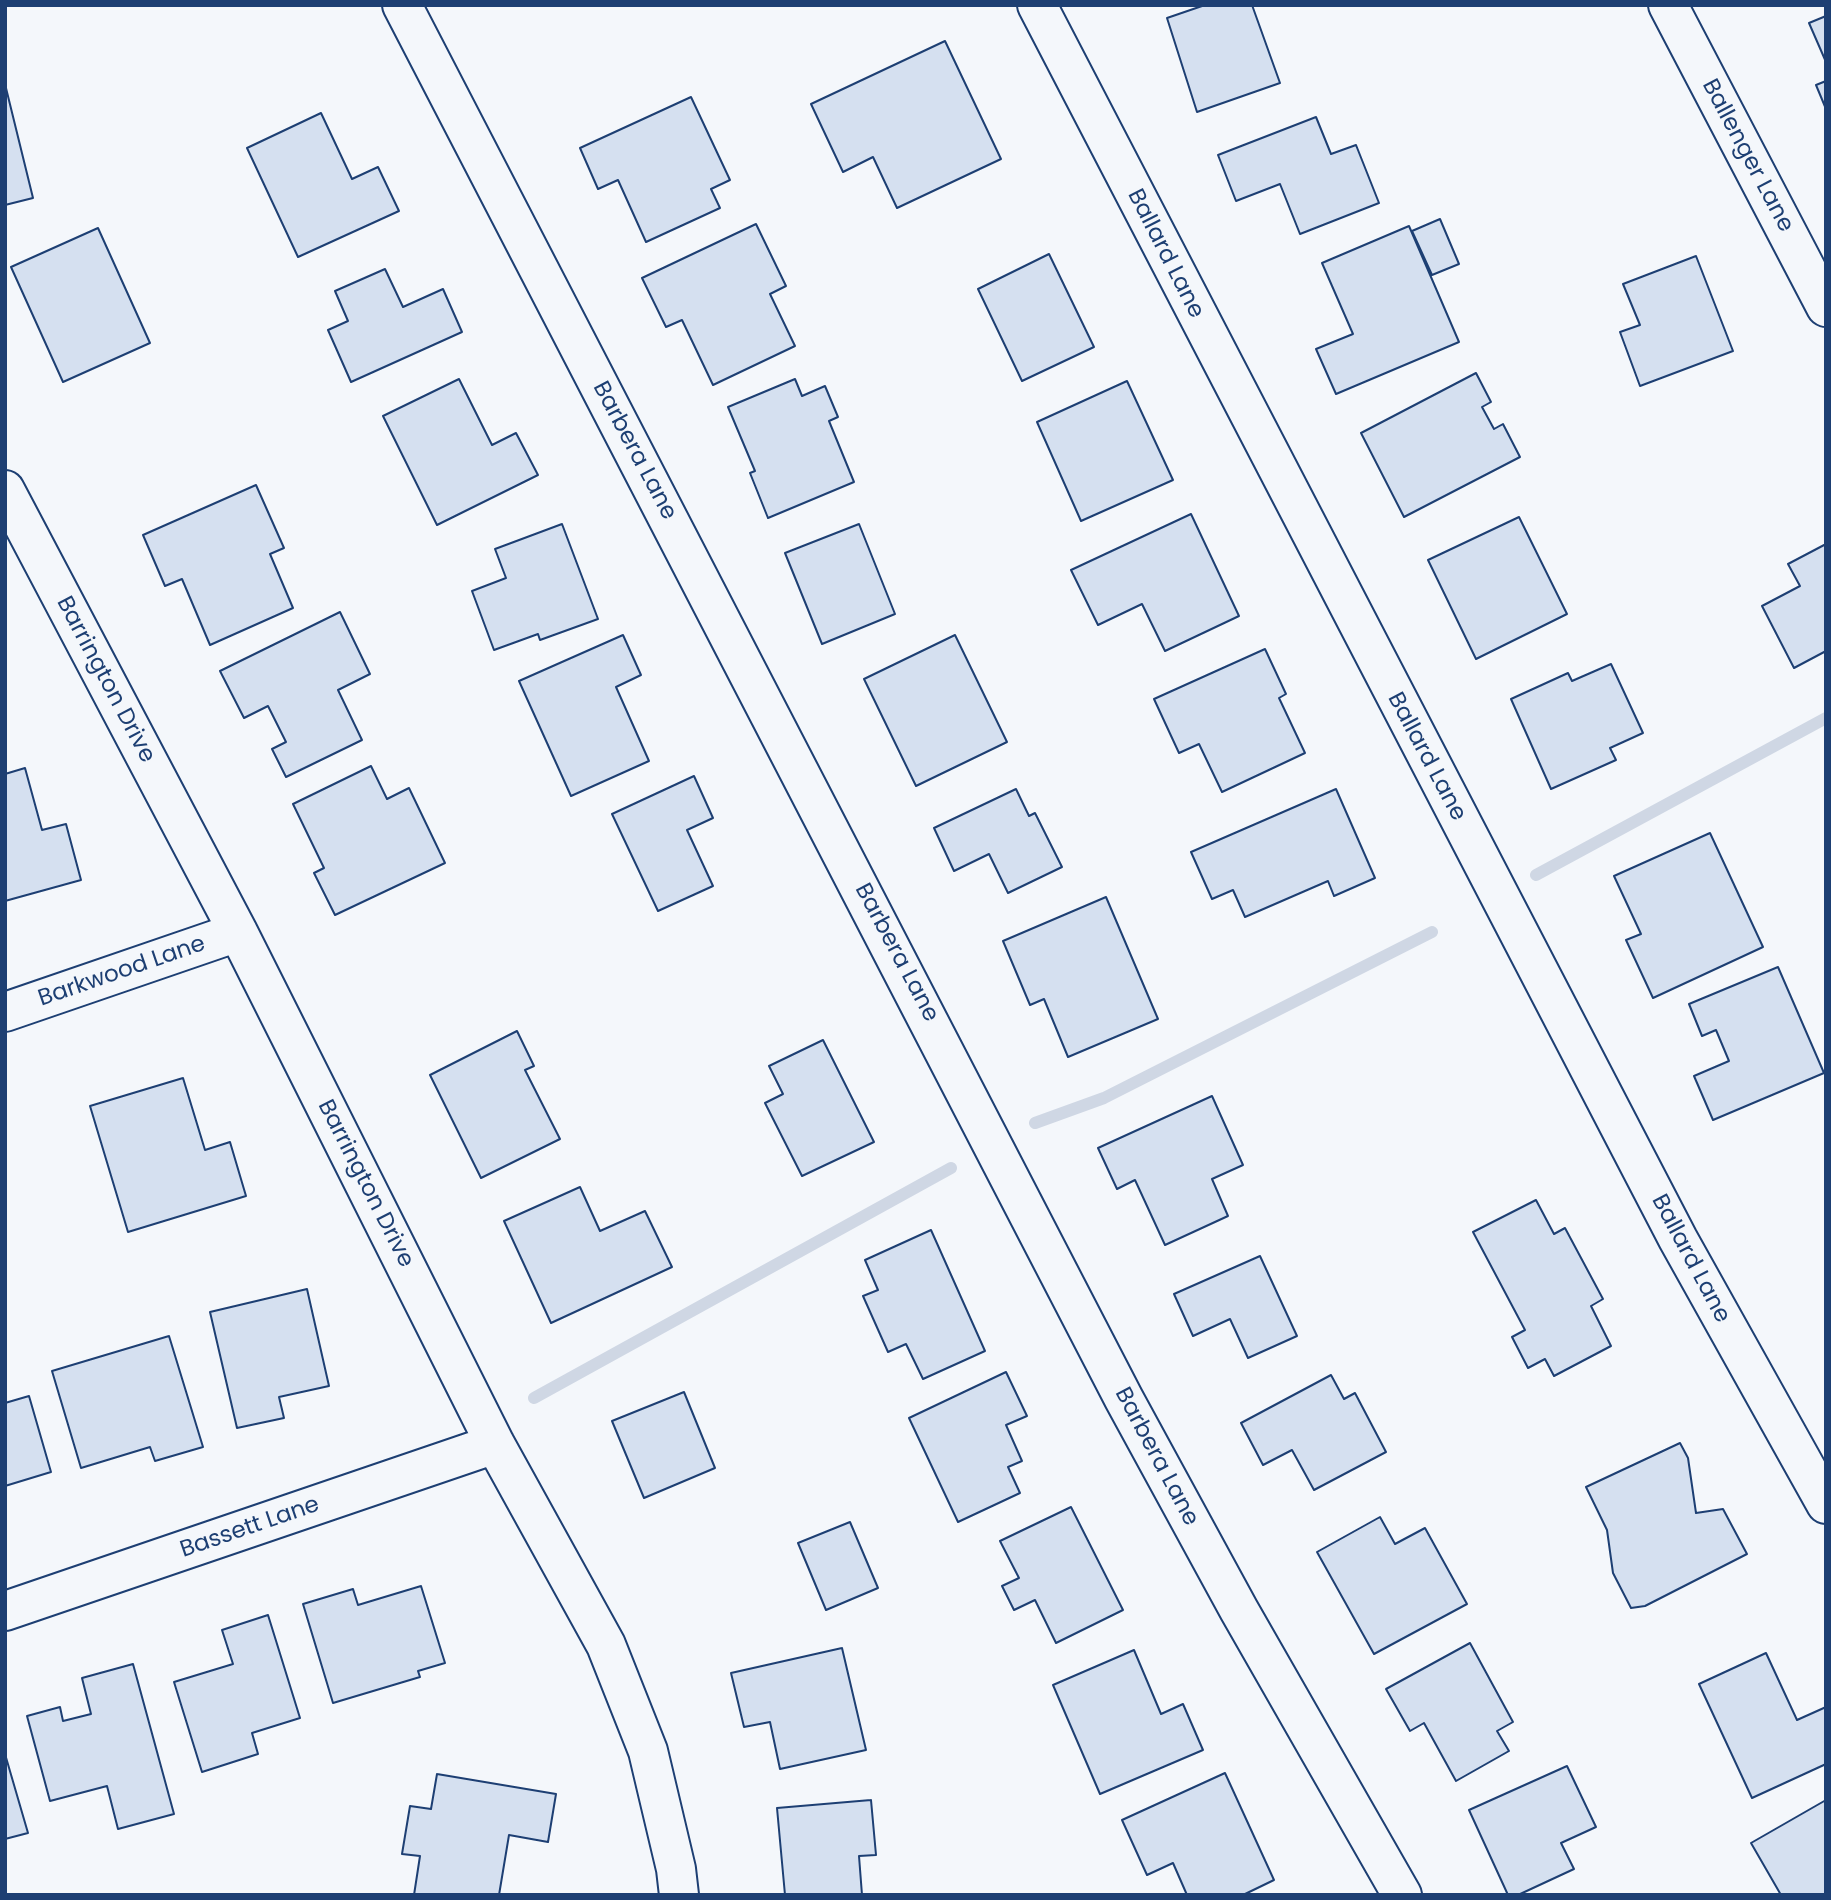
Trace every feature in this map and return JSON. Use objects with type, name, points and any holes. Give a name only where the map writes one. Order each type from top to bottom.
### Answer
[{"type":"street","name":"Barbera Lane","points":[[402,5],[1125,1399],[1239,1610],[1402,1895]]},
{"type":"street","name":"Ballard Lane","points":[[1037,5],[1678,1239],[1826,1504]]},
{"type":"street","name":"Ballenger Lane","points":[[1668,5],[1826,307]]},
{"type":"street","name":"Barrington Drive","points":[[5,490],[238,932],[495,1444],[611,1657],[648,1751],[676,1869],[679,1895]]},
{"type":"street","name":"Barkwood Lane","points":[[5,1012],[238,932]]},
{"type":"street","name":"Bassett Lane","points":[[5,1611],[495,1444]]},
{"type":"building","points":[[1205,5],[1252,5],[1280,83],[1197,112],[1167,18]]},
{"type":"building","points":[[1826,16],[1826,62],[1809,23]]},
{"type":"building","points":[[945,41],[1001,159],[897,208],[873,157],[843,172],[811,104]]},
{"type":"building","points":[[1826,81],[1826,109],[1816,85]]},
{"type":"building","points":[[5,84],[33,198],[5,205]]},
{"type":"building","points":[[691,97],[730,180],[711,189],[720,208],[646,242],[618,180],[598,189],[580,148]]},
{"type":"building","points":[[321,113],[352,179],[378,167],[399,211],[298,257],[247,148]]},
{"type":"building","points":[[1316,117],[1331,154],[1356,145],[1379,203],[1300,234],[1280,184],[1236,201],[1218,155]]},
{"type":"building","points":[[1440,219],[1459,264],[1432,275],[1412,231]]},
{"type":"building","points":[[756,224],[786,286],[770,294],[795,346],[713,385],[682,320],[666,327],[642,278]]},
{"type":"building","points":[[1409,226],[1459,342],[1336,394],[1316,349],[1353,334],[1322,263]]},
{"type":"building","points":[[98,228],[150,343],[63,382],[11,267]]},
{"type":"building","points":[[1049,254],[1094,347],[1022,381],[978,289]]},
{"type":"building","points":[[1696,256],[1733,351],[1640,386],[1620,332],[1640,325],[1623,284]]},
{"type":"building","points":[[385,269],[403,307],[443,289],[462,332],[351,382],[328,330],[348,321],[335,291]]},
{"type":"building","points":[[1476,373],[1491,402],[1482,407],[1494,429],[1503,424],[1520,457],[1404,517],[1361,433]]},
{"type":"building","points":[[459,379],[492,445],[516,433],[538,475],[437,525],[383,416]]},
{"type":"building","points":[[795,379],[802,396],[825,386],[838,417],[829,421],[854,482],[768,518],[750,473],[755,471],[728,407]]},
{"type":"building","points":[[1127,381],[1173,480],[1081,521],[1037,422]]},
{"type":"building","points":[[256,485],[284,548],[270,554],[293,608],[210,645],[182,579],[165,586],[143,535]]},
{"type":"building","points":[[1191,514],[1239,616],[1165,651],[1142,604],[1098,625],[1071,570]]},
{"type":"building","points":[[1519,517],[1567,614],[1476,659],[1428,560]]},
{"type":"building","points":[[562,524],[598,619],[540,640],[538,634],[494,650],[472,591],[506,578],[495,549]]},
{"type":"building","points":[[859,524],[895,614],[822,644],[785,553]]},
{"type":"building","points":[[1826,544],[1826,651],[1794,668],[1762,606],[1800,586],[1788,564]]},
{"type":"building","points":[[340,612],[370,674],[338,690],[362,740],[286,777],[272,749],[286,742],[268,706],[244,718],[220,671]]},
{"type":"building","points":[[623,635],[641,675],[616,687],[649,761],[571,796],[519,681]]},
{"type":"building","points":[[955,635],[1007,742],[916,786],[864,679]]},
{"type":"building","points":[[1265,649],[1286,694],[1279,698],[1305,753],[1222,792],[1199,744],[1179,753],[1154,699]]},
{"type":"building","points":[[1611,664],[1643,733],[1610,748],[1616,760],[1551,789],[1511,699],[1568,673],[1572,681]]},
{"type":"building","points":[[371,766],[387,799],[409,788],[445,863],[335,915],[314,873],[324,868],[293,804]]},
{"type":"building","points":[[25,768],[42,830],[66,824],[81,880],[5,901],[5,774]]},
{"type":"building","points":[[694,776],[713,818],[687,830],[713,886],[658,911],[612,814]]},
{"type":"building","points":[[1016,789],[1029,816],[1035,813],[1062,867],[1008,893],[989,854],[954,871],[934,828]]},
{"type":"building","points":[[1336,789],[1375,878],[1334,896],[1328,881],[1245,917],[1233,890],[1212,899],[1191,852]]},
{"type":"building","points":[[1710,833],[1763,947],[1653,998],[1626,940],[1641,934],[1614,876]]},
{"type":"building","points":[[1106,897],[1158,1019],[1068,1057],[1044,999],[1030,1005],[1003,941]]},
{"type":"building","points":[[1778,967],[1824,1073],[1713,1120],[1694,1076],[1729,1061],[1716,1030],[1702,1036],[1689,1004]]},
{"type":"building","points":[[517,1031],[534,1066],[525,1070],[560,1139],[481,1178],[430,1075]]},
{"type":"building","points":[[823,1040],[874,1142],[802,1176],[765,1103],[783,1094],[769,1066]]},
{"type":"building","points":[[183,1078],[205,1150],[230,1142],[246,1196],[128,1232],[90,1106]]},
{"type":"building","points":[[1212,1096],[1243,1165],[1212,1179],[1228,1216],[1165,1245],[1135,1180],[1117,1189],[1098,1148]]},
{"type":"building","points":[[580,1187],[600,1231],[645,1211],[672,1267],[551,1323],[504,1221]]},
{"type":"building","points":[[1536,1200],[1554,1234],[1565,1228],[1603,1299],[1591,1306],[1611,1346],[1554,1376],[1545,1359],[1528,1368],[1512,1337],[1525,1330],[1473,1232]]},
{"type":"building","points":[[931,1230],[985,1351],[923,1379],[906,1344],[888,1352],[863,1296],[878,1290],[865,1260]]},
{"type":"building","points":[[1260,1256],[1297,1336],[1248,1358],[1230,1319],[1193,1336],[1174,1294]]},
{"type":"building","points":[[307,1289],[329,1386],[279,1397],[284,1418],[237,1428],[210,1312]]},
{"type":"building","points":[[169,1336],[203,1447],[155,1461],[150,1447],[81,1468],[52,1371]]},
{"type":"building","points":[[1006,1372],[1027,1416],[1006,1425],[1022,1461],[1008,1467],[1020,1493],[958,1522],[909,1418]]},
{"type":"building","points":[[1331,1375],[1344,1399],[1355,1393],[1386,1452],[1314,1490],[1292,1450],[1263,1465],[1241,1423]]},
{"type":"building","points":[[684,1392],[715,1468],[644,1498],[612,1421]]},
{"type":"building","points":[[29,1396],[51,1472],[5,1486],[5,1403]]},
{"type":"building","points":[[1680,1443],[1688,1458],[1696,1513],[1723,1509],[1747,1554],[1645,1606],[1631,1608],[1613,1573],[1607,1530],[1586,1487]]},
{"type":"building","points":[[1071,1507],[1123,1610],[1056,1643],[1035,1600],[1014,1610],[1002,1586],[1019,1578],[1000,1541]]},
{"type":"building","points":[[1380,1517],[1395,1544],[1425,1528],[1467,1604],[1374,1654],[1317,1552]]},
{"type":"building","points":[[850,1522],[878,1588],[826,1610],[798,1543]]},
{"type":"building","points":[[421,1586],[445,1663],[418,1671],[420,1677],[333,1703],[303,1604],[353,1589],[358,1605]]},
{"type":"building","points":[[268,1615],[300,1718],[252,1733],[258,1754],[202,1772],[174,1682],[233,1664],[222,1630]]},
{"type":"building","points":[[1470,1643],[1513,1722],[1497,1731],[1509,1751],[1456,1781],[1424,1723],[1410,1731],[1386,1689]]},
{"type":"building","points":[[842,1648],[866,1750],[780,1769],[770,1722],[744,1727],[731,1673]]},
{"type":"building","points":[[1134,1650],[1161,1714],[1183,1704],[1203,1750],[1100,1794],[1053,1685]]},
{"type":"building","points":[[1766,1653],[1797,1720],[1826,1707],[1826,1764],[1752,1798],[1699,1684]]},
{"type":"building","points":[[133,1664],[174,1814],[118,1829],[107,1786],[50,1801],[27,1716],[60,1707],[63,1721],[91,1714],[82,1678]]},
{"type":"building","points":[[5,1754],[28,1833],[5,1839]]},
{"type":"building","points":[[1567,1766],[1596,1827],[1561,1843],[1574,1869],[1518,1895],[1508,1895],[1469,1810]]},
{"type":"building","points":[[1225,1773],[1274,1880],[1243,1895],[1187,1895],[1173,1863],[1147,1875],[1122,1820]]},
{"type":"building","points":[[437,1774],[556,1794],[548,1842],[509,1835],[499,1895],[414,1895],[420,1856],[402,1854],[410,1806],[431,1809]]},
{"type":"building","points":[[871,1800],[876,1855],[859,1856],[862,1895],[785,1895],[777,1808]]},
{"type":"building","points":[[1826,1800],[1826,1895],[1781,1895],[1751,1843]]},
{"type":"waterway","points":[[1536,875],[1826,718]]},
{"type":"waterway","points":[[1035,1123],[1104,1098],[1432,932]]},
{"type":"waterway","points":[[534,1398],[951,1168]]}]
